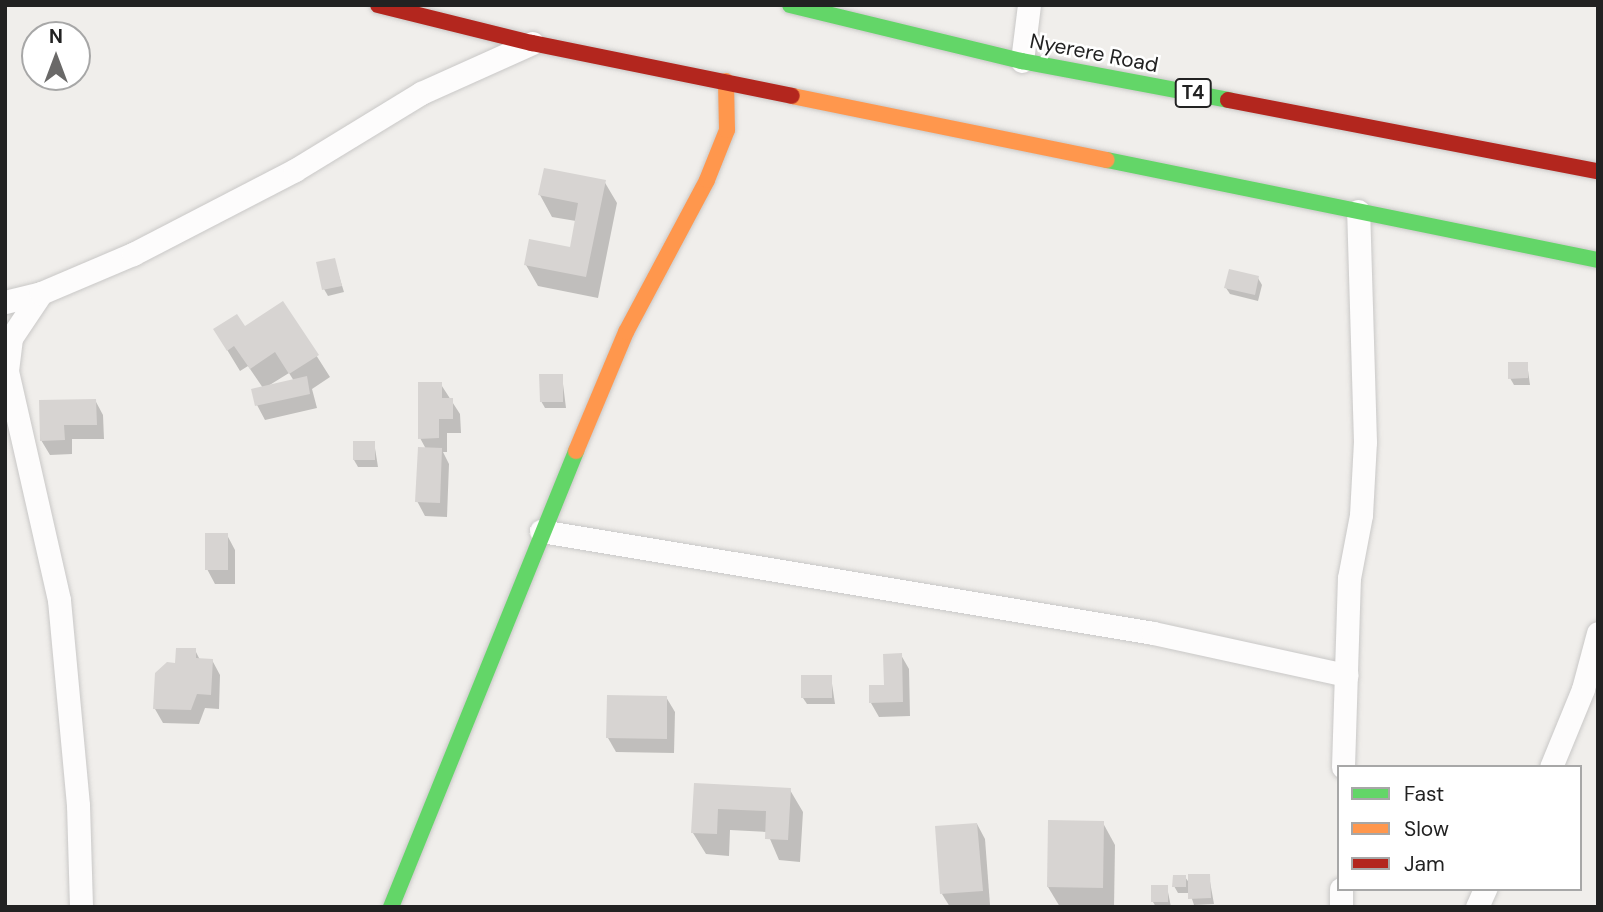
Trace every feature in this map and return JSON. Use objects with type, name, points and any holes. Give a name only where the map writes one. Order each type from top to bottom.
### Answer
[{"type":"main road","points":[[378,5],[532,43],[1598,260]]},
{"type":"main road","name":"Nyerere Road","points":[[790,5],[1022,61],[1598,171]]},
{"type":"main road","points":[[391,907],[541,531],[626,332],[712,167],[727,130],[726,81]]},
{"type":"street","points":[[1022,61],[1029,5]]},
{"type":"street","points":[[5,302],[41,293],[133,254],[295,170],[421,93],[532,43]]},
{"type":"street","points":[[1343,765],[1349,578],[1361,515],[1365,442],[1358,211]]},
{"type":"street","points":[[41,293],[11,338],[7,371],[59,600],[79,805],[81,907]]},
{"type":"street","points":[[541,531],[1140,630],[1346,675]]},
{"type":"street","points":[[1551,765],[1583,689],[1598,634]]},
{"type":"street","points":[[1477,907],[1484,891]]},
{"type":"building","points":[[544,168],[606,180],[586,277],[524,265],[529,239],[570,247],[578,203],[538,195]]},
{"type":"building","points":[[335,258],[342,286],[322,290],[316,262]]},
{"type":"building","points":[[1229,269],[1259,276],[1255,295],[1224,288]]},
{"type":"building","points":[[283,301],[319,355],[289,374],[275,352],[250,369],[234,346],[227,351],[213,329],[237,314],[245,326]]},
{"type":"building","points":[[1508,362],[1528,362],[1528,378],[1508,379]]},
{"type":"building","points":[[539,374],[563,374],[563,402],[540,402]]},
{"type":"building","points":[[307,376],[310,394],[255,406],[251,389]]},
{"type":"building","points":[[418,382],[442,382],[442,398],[453,398],[453,419],[439,419],[439,438],[418,439]]},
{"type":"building","points":[[96,399],[97,425],[64,425],[65,440],[40,441],[39,400]]},
{"type":"building","points":[[353,441],[375,441],[375,460],[353,460]]},
{"type":"building","points":[[418,447],[442,448],[440,503],[415,502]]},
{"type":"building","points":[[205,533],[228,533],[228,570],[205,570]]},
{"type":"building","points":[[176,648],[196,648],[196,658],[213,659],[211,695],[197,694],[191,710],[153,709],[155,673],[167,662],[175,663]]},
{"type":"building","points":[[902,653],[903,702],[869,703],[869,685],[884,685],[883,654]]},
{"type":"building","points":[[801,675],[832,675],[832,698],[801,698]]},
{"type":"building","points":[[607,695],[667,696],[667,739],[606,738]]},
{"type":"building","points":[[694,783],[791,788],[788,840],[765,839],[766,811],[718,809],[717,834],[691,833]]},
{"type":"building","points":[[1048,820],[1104,821],[1103,888],[1047,887]]},
{"type":"building","points":[[977,823],[983,891],[940,894],[935,826]]},
{"type":"building","points":[[1188,874],[1210,874],[1211,898],[1188,899]]},
{"type":"building","points":[[1173,875],[1186,875],[1186,887],[1172,887]]},
{"type":"building","points":[[1151,885],[1168,885],[1168,902],[1151,902]]},
{"type":"traffic: fast","points":[[790,5],[1022,61],[1228,100]]},
{"type":"traffic: fast","points":[[1107,160],[1598,260]]},
{"type":"traffic: fast","points":[[391,907],[576,451]]},
{"type":"traffic: slow","points":[[576,451],[626,332],[707,180],[727,130],[726,81]]},
{"type":"traffic: slow","points":[[792,96],[1107,160]]},
{"type":"traffic: jam","points":[[378,5],[532,43],[792,96]]},
{"type":"traffic: jam","points":[[1228,100],[1598,171]]}]
